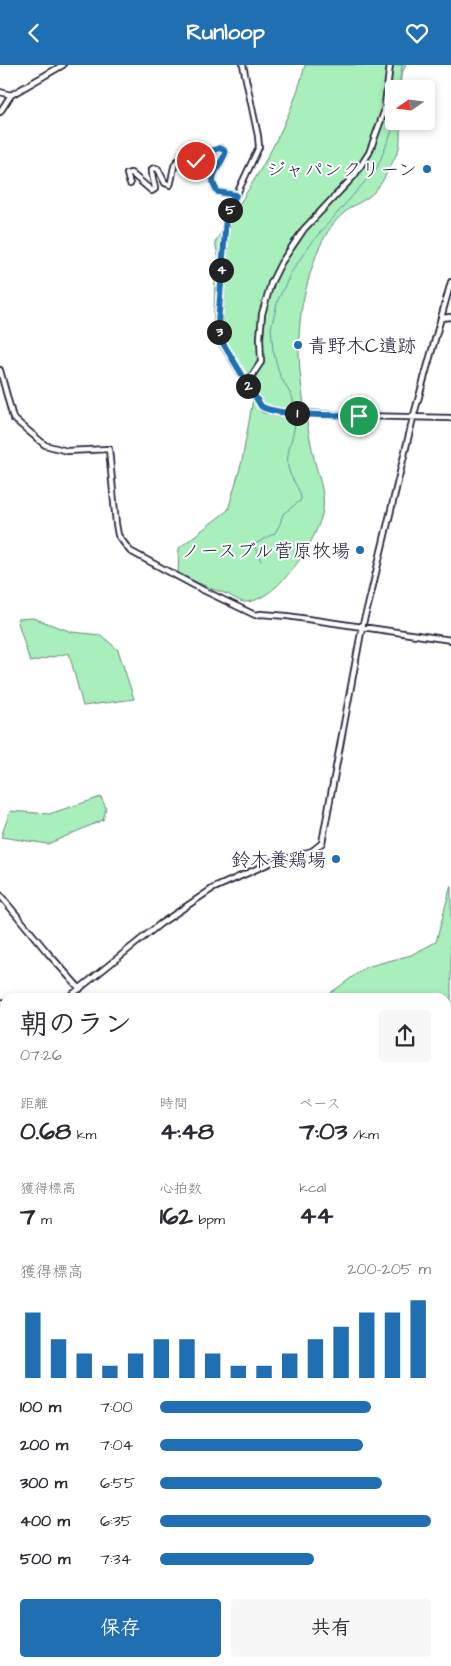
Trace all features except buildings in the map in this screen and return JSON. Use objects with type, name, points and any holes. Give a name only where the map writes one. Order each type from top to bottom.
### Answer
[{"type":"street","points":[[0,112],[11,95],[63,65]]},
{"type":"street","points":[[243,65],[259,147],[226,217],[218,324],[221,340],[261,406],[269,410],[413,418],[451,418]]},
{"type":"street","points":[[246,381],[261,362],[262,314],[271,283],[281,263],[304,229],[354,176],[369,153],[384,112],[390,65]]},
{"type":"street","points":[[0,92],[11,95]]},
{"type":"street","points":[[130,184],[127,174],[131,173],[152,191],[155,187],[152,169],[156,168],[165,183],[170,185],[174,164],[178,160],[196,161],[207,153],[221,148],[225,154],[212,181],[218,192],[236,195]]},
{"type":"street","points":[[75,993],[160,924],[212,889],[272,862],[312,851],[322,843],[362,627],[413,418],[451,282]]},
{"type":"street","points":[[441,318],[451,317]]},
{"type":"street","points":[[0,370],[13,418],[45,445],[67,451],[109,449],[118,535],[130,551],[255,615],[287,616],[451,640]]},
{"type":"street","points":[[0,895],[47,953],[80,989]]},
{"type":"green space","points":[[305,65],[406,65],[400,80],[385,80],[385,130],[400,130],[398,151],[378,187],[371,195],[337,219],[325,236],[313,265],[302,306],[299,348],[300,369],[309,433],[324,503],[320,521],[306,551],[284,579],[260,598],[245,602],[178,574],[179,548],[228,510],[242,461],[253,399],[213,336],[215,280],[219,260],[215,242],[268,157],[298,89]]},
{"type":"green space","points":[[33,618],[72,632],[101,635],[118,650],[134,699],[83,706],[69,653],[30,662],[17,619]]},
{"type":"green space","points":[[101,797],[106,808],[103,820],[48,844],[1,837],[10,811],[49,814]]},
{"type":"green space","points":[[451,885],[451,993],[330,993],[366,967],[411,955],[436,942]]},
{"type":"waterway","points":[[401,80],[402,65]]},
{"type":"waterway","points":[[294,411],[293,398],[280,376],[273,350],[271,328],[278,300],[291,273],[310,244],[377,168],[392,130]]},
{"type":"waterway","points":[[261,561],[254,545],[275,533],[283,514],[301,500],[301,495],[288,467],[289,447],[295,415]]},
{"type":"waterway","points":[[451,1650],[451,1657]]},
{"type":"place","name":"ジャパンクリーン","points":[[427,169]]},
{"type":"place","name":"青野木C遺跡","points":[[298,345]]},
{"type":"place","name":"ノースブル菅原牧場","points":[[360,550]]},
{"type":"place","name":"鈴木養鶏場","points":[[336,859]]},
{"type":"route","points":[[196,161],[207,153],[219,148],[224,150],[225,154],[212,181],[218,192],[236,195],[226,217],[220,279],[219,334],[261,406],[264,409],[284,412],[359,416]]}]
